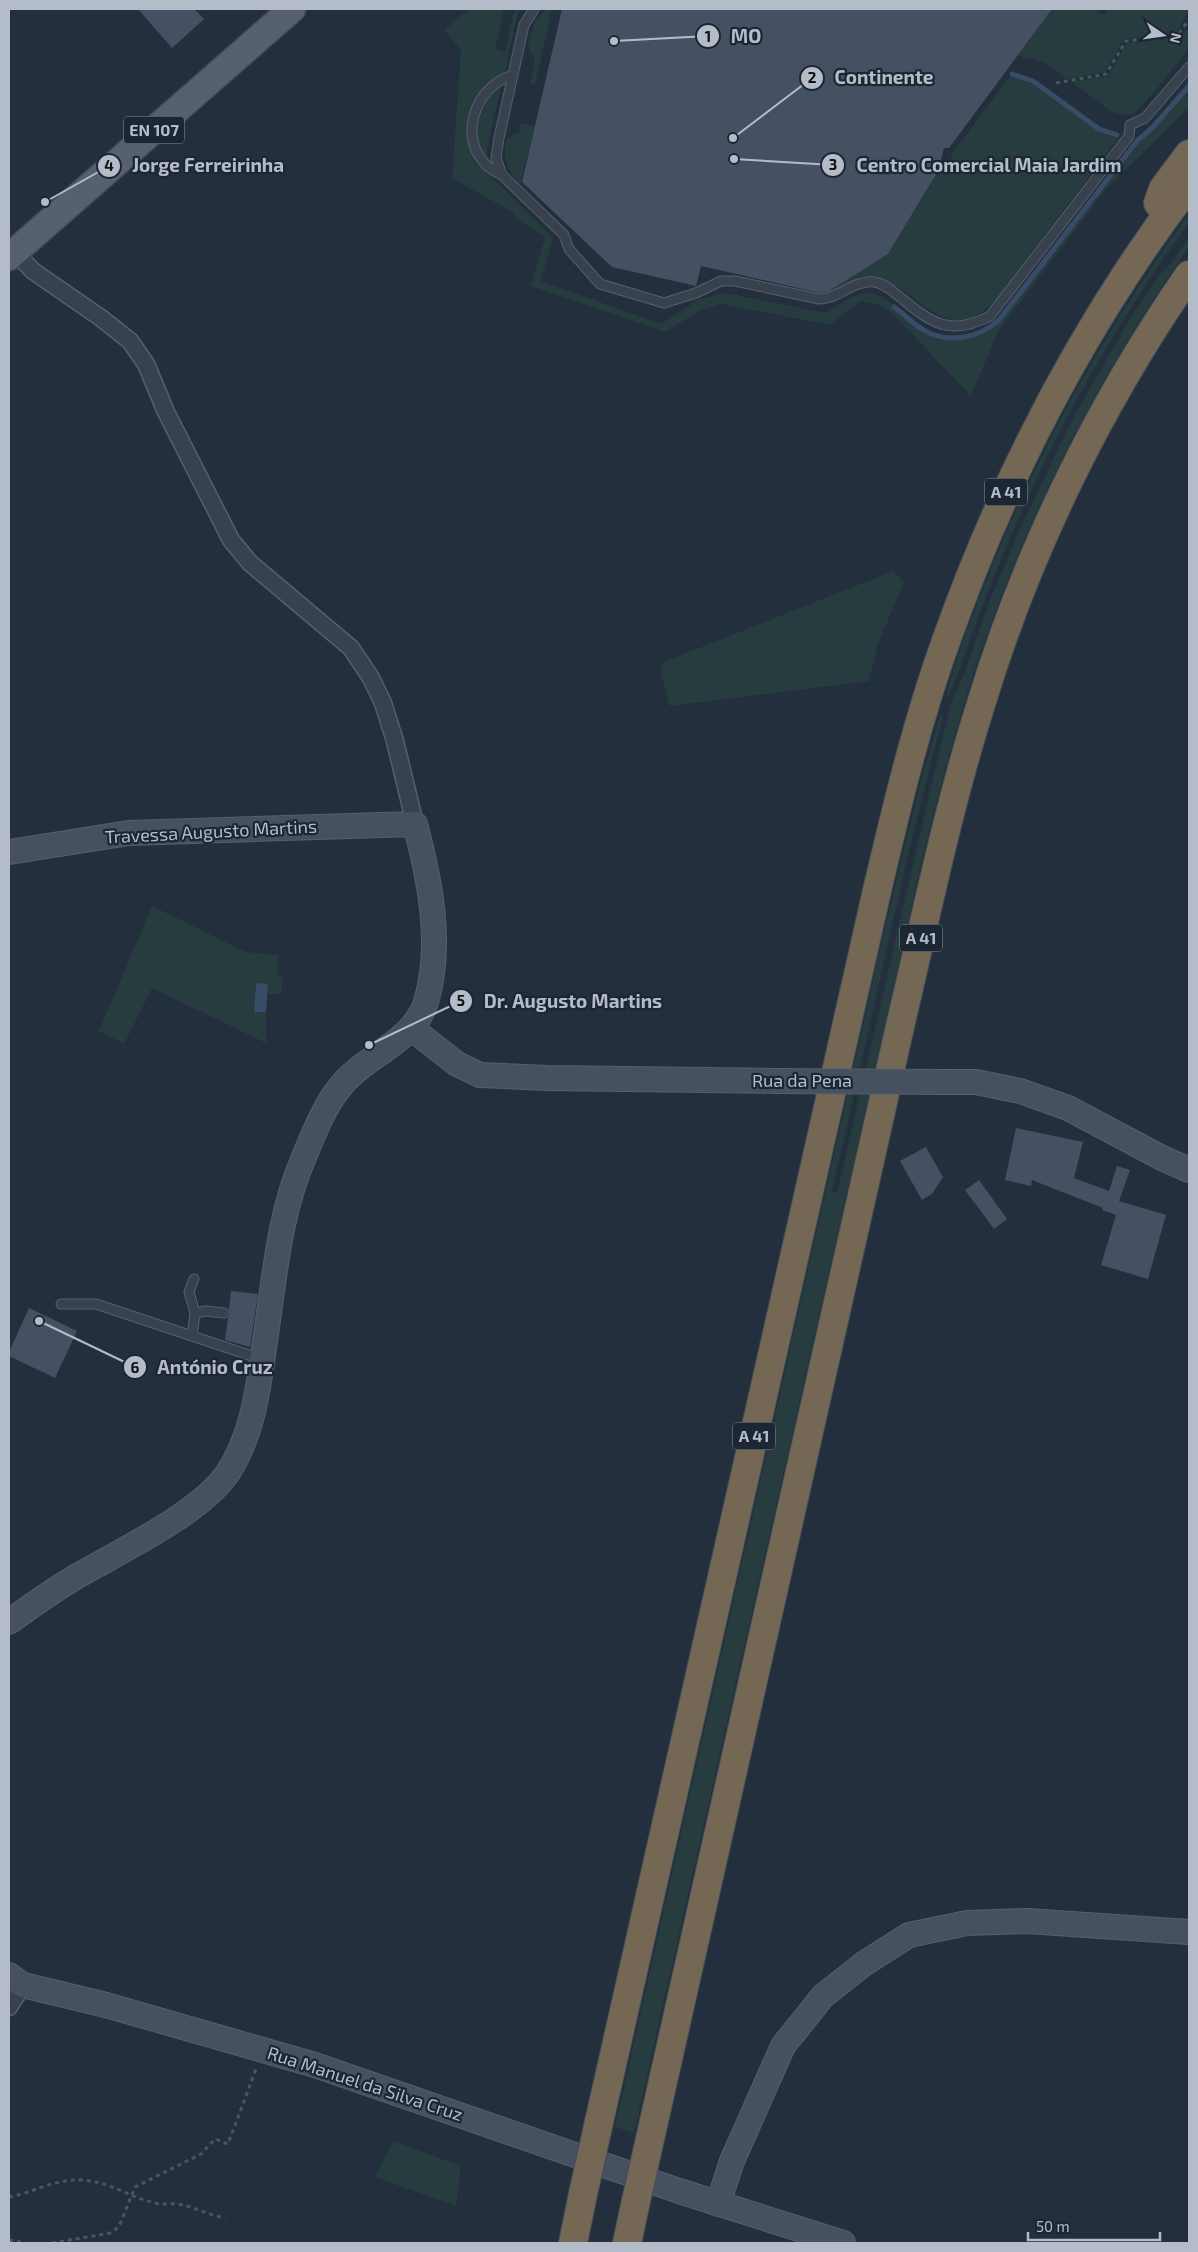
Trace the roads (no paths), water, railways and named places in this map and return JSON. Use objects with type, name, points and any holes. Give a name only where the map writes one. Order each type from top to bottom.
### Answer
[{"type":"highway","points":[[1141,252],[1163,188],[1189,154]]},
{"type":"highway","name":"A 41","points":[[573,2243],[870,922],[912,750],[945,642],[983,544],[1013,476],[1069,368],[1141,252],[1189,185]]},
{"type":"highway","name":"A 41","points":[[627,2243],[903,1013],[965,758],[999,649],[1046,532],[1091,438],[1118,388],[1186,282]]},
{"type":"main road","name":"EN 107","points":[[11,251],[292,9]]},
{"type":"street","points":[[9,1622],[72,1579],[196,1505],[226,1475],[244,1442],[255,1405],[287,1205],[303,1159],[322,1118],[340,1086],[411,1028],[425,1006],[432,978],[433,953],[432,911],[427,867],[395,741],[383,703],[371,678],[351,648],[250,563],[231,540],[166,412],[146,364],[130,341],[101,318],[33,271],[11,251]]},
{"type":"street","name":"Travessa Augusto Martins","points":[[9,852],[129,833],[415,824]]},
{"type":"street","name":"Rua da Pena","points":[[411,1028],[457,1064],[480,1075],[547,1078],[976,1082],[1020,1091],[1068,1108],[1162,1158],[1189,1170]]},
{"type":"street","points":[[718,2204],[732,2161],[783,2046],[823,1996],[865,1962],[910,1935],[967,1923],[1027,1921],[1189,1932]]},
{"type":"street","points":[[9,2007],[16,1980]]},
{"type":"street","name":"Rua Manuel da Silva Cruz","points":[[16,1980],[106,2004],[315,2065],[718,2204],[844,2243]]},
{"type":"lane","points":[[502,175],[496,158],[524,25],[534,9]]},
{"type":"lane","points":[[513,75],[498,80],[486,91],[477,107],[472,124],[472,139],[476,154],[490,170],[502,175],[564,235],[569,249],[600,284],[664,303],[696,293],[721,281],[735,281],[819,299],[830,299],[856,285],[874,282],[888,287],[933,322],[943,326],[962,326],[978,322],[990,316],[1129,136],[1130,125],[1145,118],[1189,67]]},
{"type":"lane","points":[[192,1336],[195,1313],[189,1292],[190,1284],[194,1279]]},
{"type":"lane","points":[[60,1304],[96,1304],[263,1359]]},
{"type":"lane","points":[[195,1313],[224,1313]]},
{"type":"water","points":[[256,983],[268,984],[266,1012],[254,1012]]},
{"type":"waterway","points":[[1012,74],[1033,81],[1099,129],[1117,135]]},
{"type":"waterway","points":[[894,307],[922,329],[942,337],[952,338],[972,335],[991,326],[999,320],[1137,141],[1153,127],[1189,86]]},
{"type":"place","name":"MO","points":[[614,41]]},
{"type":"place","name":"Continente","points":[[733,138]]},
{"type":"place","name":"Centro Comercial Maia Jardim","points":[[734,159]]},
{"type":"place","name":"Jorge Ferreirinha","points":[[45,202]]},
{"type":"place","name":"Dr. Augusto Martins","points":[[369,1045]]},
{"type":"place","name":"António Cruz","points":[[39,1321]]}]
